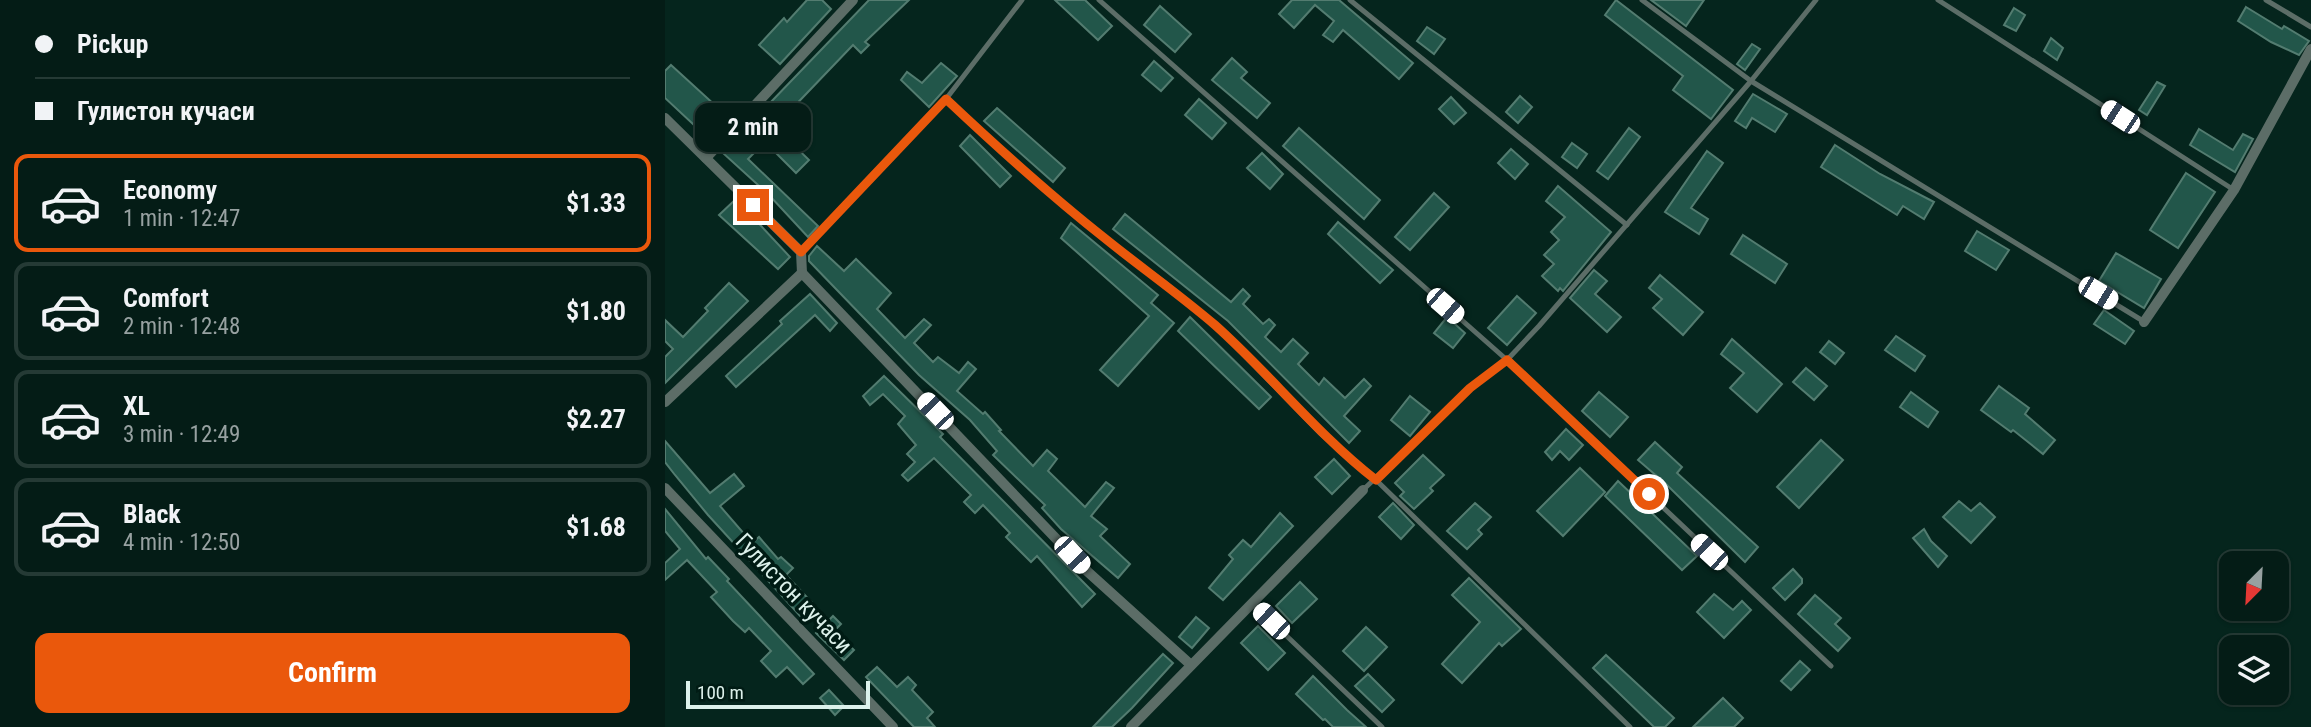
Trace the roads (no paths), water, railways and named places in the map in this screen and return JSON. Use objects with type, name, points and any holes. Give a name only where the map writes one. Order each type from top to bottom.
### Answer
[{"type":"street","points":[[706,158],[853,0]]},
{"type":"street","points":[[2144,321],[2234,190],[2311,49]]},
{"type":"street","points":[[665,118],[801,252],[802,273],[1088,572],[1191,665]]},
{"type":"street","points":[[665,402],[802,273]]},
{"type":"street","name":"Гулистон кучаси","points":[[665,488],[893,727]]},
{"type":"street","points":[[1132,727],[1363,490]]},
{"type":"lane","points":[[801,252],[946,99],[1023,0]]},
{"type":"lane","points":[[1099,0],[1507,360],[1831,666]]},
{"type":"lane","points":[[1350,0],[1627,225]]},
{"type":"lane","points":[[1642,0],[1751,81],[2144,321]]},
{"type":"lane","points":[[1363,490],[1470,388],[1507,360],[1751,81],[1816,0]]},
{"type":"lane","points":[[1938,0],[2234,190]]},
{"type":"lane","points":[[2266,0],[2311,27]]},
{"type":"lane","points":[[946,99],[1038,183],[1106,240],[1174,290],[1221,331],[1320,433],[1376,480],[1630,727]]},
{"type":"lane","points":[[1252,603],[1382,727]]}]
